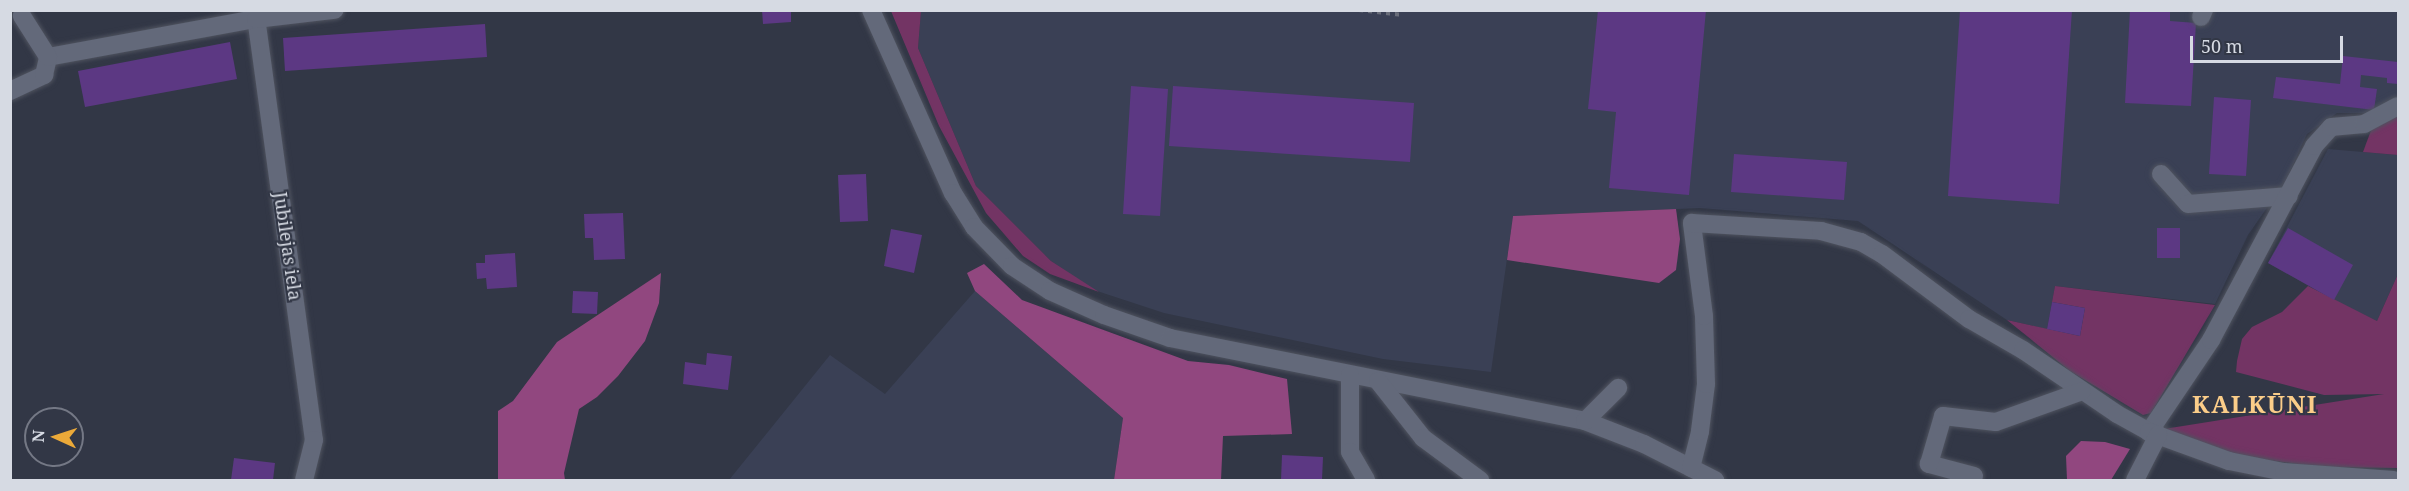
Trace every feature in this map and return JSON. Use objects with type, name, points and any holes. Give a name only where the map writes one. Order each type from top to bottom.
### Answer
[{"type":"street","points":[[48,57],[255,15],[334,10]]},
{"type":"street","points":[[871,10],[953,193],[974,227],[1012,266],[1061,296],[1104,315],[1170,338],[1585,421],[1644,444],[1715,480]]},
{"type":"street","name":"Jubilejas iela","points":[[255,15],[314,440],[304,480]]},
{"type":"street","points":[[10,91],[44,75],[48,57],[22,16]]},
{"type":"street","points":[[2135,480],[2153,434],[2211,340],[2314,146],[2331,127],[2364,124],[2398,106]]},
{"type":"street","points":[[2161,174],[2188,204],[2289,195]]},
{"type":"street","points":[[1691,468],[1700,431],[1706,384],[1704,316],[1692,223],[1821,231],[1861,242],[1882,254],[1952,307],[2024,350],[2082,391],[2153,434],[2229,461],[2284,472],[2394,480]]},
{"type":"street","points":[[1350,375],[1350,452],[1366,480]]},
{"type":"street","points":[[1378,381],[1423,438],[1478,480]]},
{"type":"street","points":[[1585,421],[1618,388]]},
{"type":"street","points":[[1974,476],[1929,464],[1943,416],[1996,422],[2082,391]]},
{"type":"path","points":[[1359,10],[1403,15]]},
{"type":"shaded area","points":[[921,10],[2398,10],[2398,99],[2370,113],[2337,113],[2307,134],[2285,182],[2248,235],[2215,304],[2055,286],[2047,329],[2007,320],[1858,221],[1700,208],[1513,216],[1491,372],[1383,359],[1164,313],[1094,290],[1051,261],[976,186],[918,48]]},
{"type":"shaded area","points":[[891,11],[921,11],[918,48],[976,186],[1051,261],[1099,292],[1050,274],[1023,256],[986,213],[939,126]]},
{"type":"shaded area","points":[[2398,115],[2398,155],[2363,152],[2373,125]]},
{"type":"shaded area","points":[[2328,149],[2398,155],[2398,274],[2377,321],[2268,263]]},
{"type":"shaded area","points":[[1676,209],[1680,239],[1676,270],[1659,283],[1507,260],[1513,216]]},
{"type":"shaded area","points":[[984,264],[1022,300],[1188,361],[1229,365],[1287,379],[1292,434],[1223,436],[1221,480],[1114,480],[1123,418],[975,291],[967,273]]},
{"type":"shaded area","points":[[661,273],[659,303],[645,341],[618,376],[597,397],[579,409],[564,473],[565,480],[498,480],[498,411],[513,401],[557,342]]},
{"type":"shaded area","points":[[2398,274],[2398,468],[2319,467],[2241,456],[2164,429],[2384,394],[2324,395],[2236,372],[2237,361],[2242,339],[2252,327],[2282,312],[2308,286],[2377,321]]},
{"type":"shaded area","points":[[2055,286],[2215,305],[2151,413],[2143,415],[2070,371],[2007,320],[2080,336],[2085,308],[2052,302]]},
{"type":"shaded area","points":[[975,291],[1123,418],[1114,480],[729,480],[830,355],[885,394]]},
{"type":"shaded area","points":[[2081,441],[2105,442],[2130,449],[2111,480],[2067,480],[2066,456]]},
{"type":"building","points":[[762,10],[791,10],[791,22],[763,24]]},
{"type":"building","points":[[1598,10],[1706,10],[1689,195],[1609,188],[1616,112],[1588,109]]},
{"type":"building","points":[[1960,10],[2072,10],[2059,204],[1948,196]]},
{"type":"building","points":[[2130,10],[2170,10],[2170,21],[2196,23],[2191,106],[2125,103]]},
{"type":"building","points":[[485,24],[487,57],[285,71],[283,38]]},
{"type":"building","points":[[230,42],[237,79],[85,107],[78,71]]},
{"type":"building","points":[[2343,56],[2398,62],[2398,84],[2387,83],[2387,78],[2361,75],[2360,87],[2377,89],[2374,110],[2273,98],[2276,77],[2340,84]]},
{"type":"building","points":[[1131,86],[1168,89],[1160,216],[1123,214]]},
{"type":"building","points":[[1173,86],[1414,103],[1410,162],[1169,146]]},
{"type":"building","points":[[2214,97],[2251,100],[2246,176],[2209,174]]},
{"type":"building","points":[[1734,154],[1847,162],[1844,200],[1731,192]]},
{"type":"building","points":[[866,174],[868,221],[840,222],[838,175]]},
{"type":"building","points":[[623,213],[625,259],[594,260],[593,238],[585,238],[584,214]]},
{"type":"building","points":[[2157,228],[2180,228],[2180,258],[2157,258]]},
{"type":"building","points":[[2288,228],[2353,265],[2334,300],[2268,263]]},
{"type":"building","points":[[891,229],[922,235],[914,273],[884,266]]},
{"type":"building","points":[[515,253],[517,287],[487,289],[486,278],[477,279],[476,263],[485,263],[485,255]]},
{"type":"building","points":[[573,291],[598,292],[597,314],[572,313]]},
{"type":"building","points":[[2052,302],[2085,308],[2080,336],[2047,329]]},
{"type":"building","points":[[707,353],[732,356],[728,390],[683,384],[685,362],[706,365]]},
{"type":"building","points":[[1282,455],[1323,457],[1322,480],[1281,480]]},
{"type":"building","points":[[234,458],[275,463],[273,480],[231,480]]},
{"type":"district","name":"KALKŪNI","points":[[2255,404]]}]
